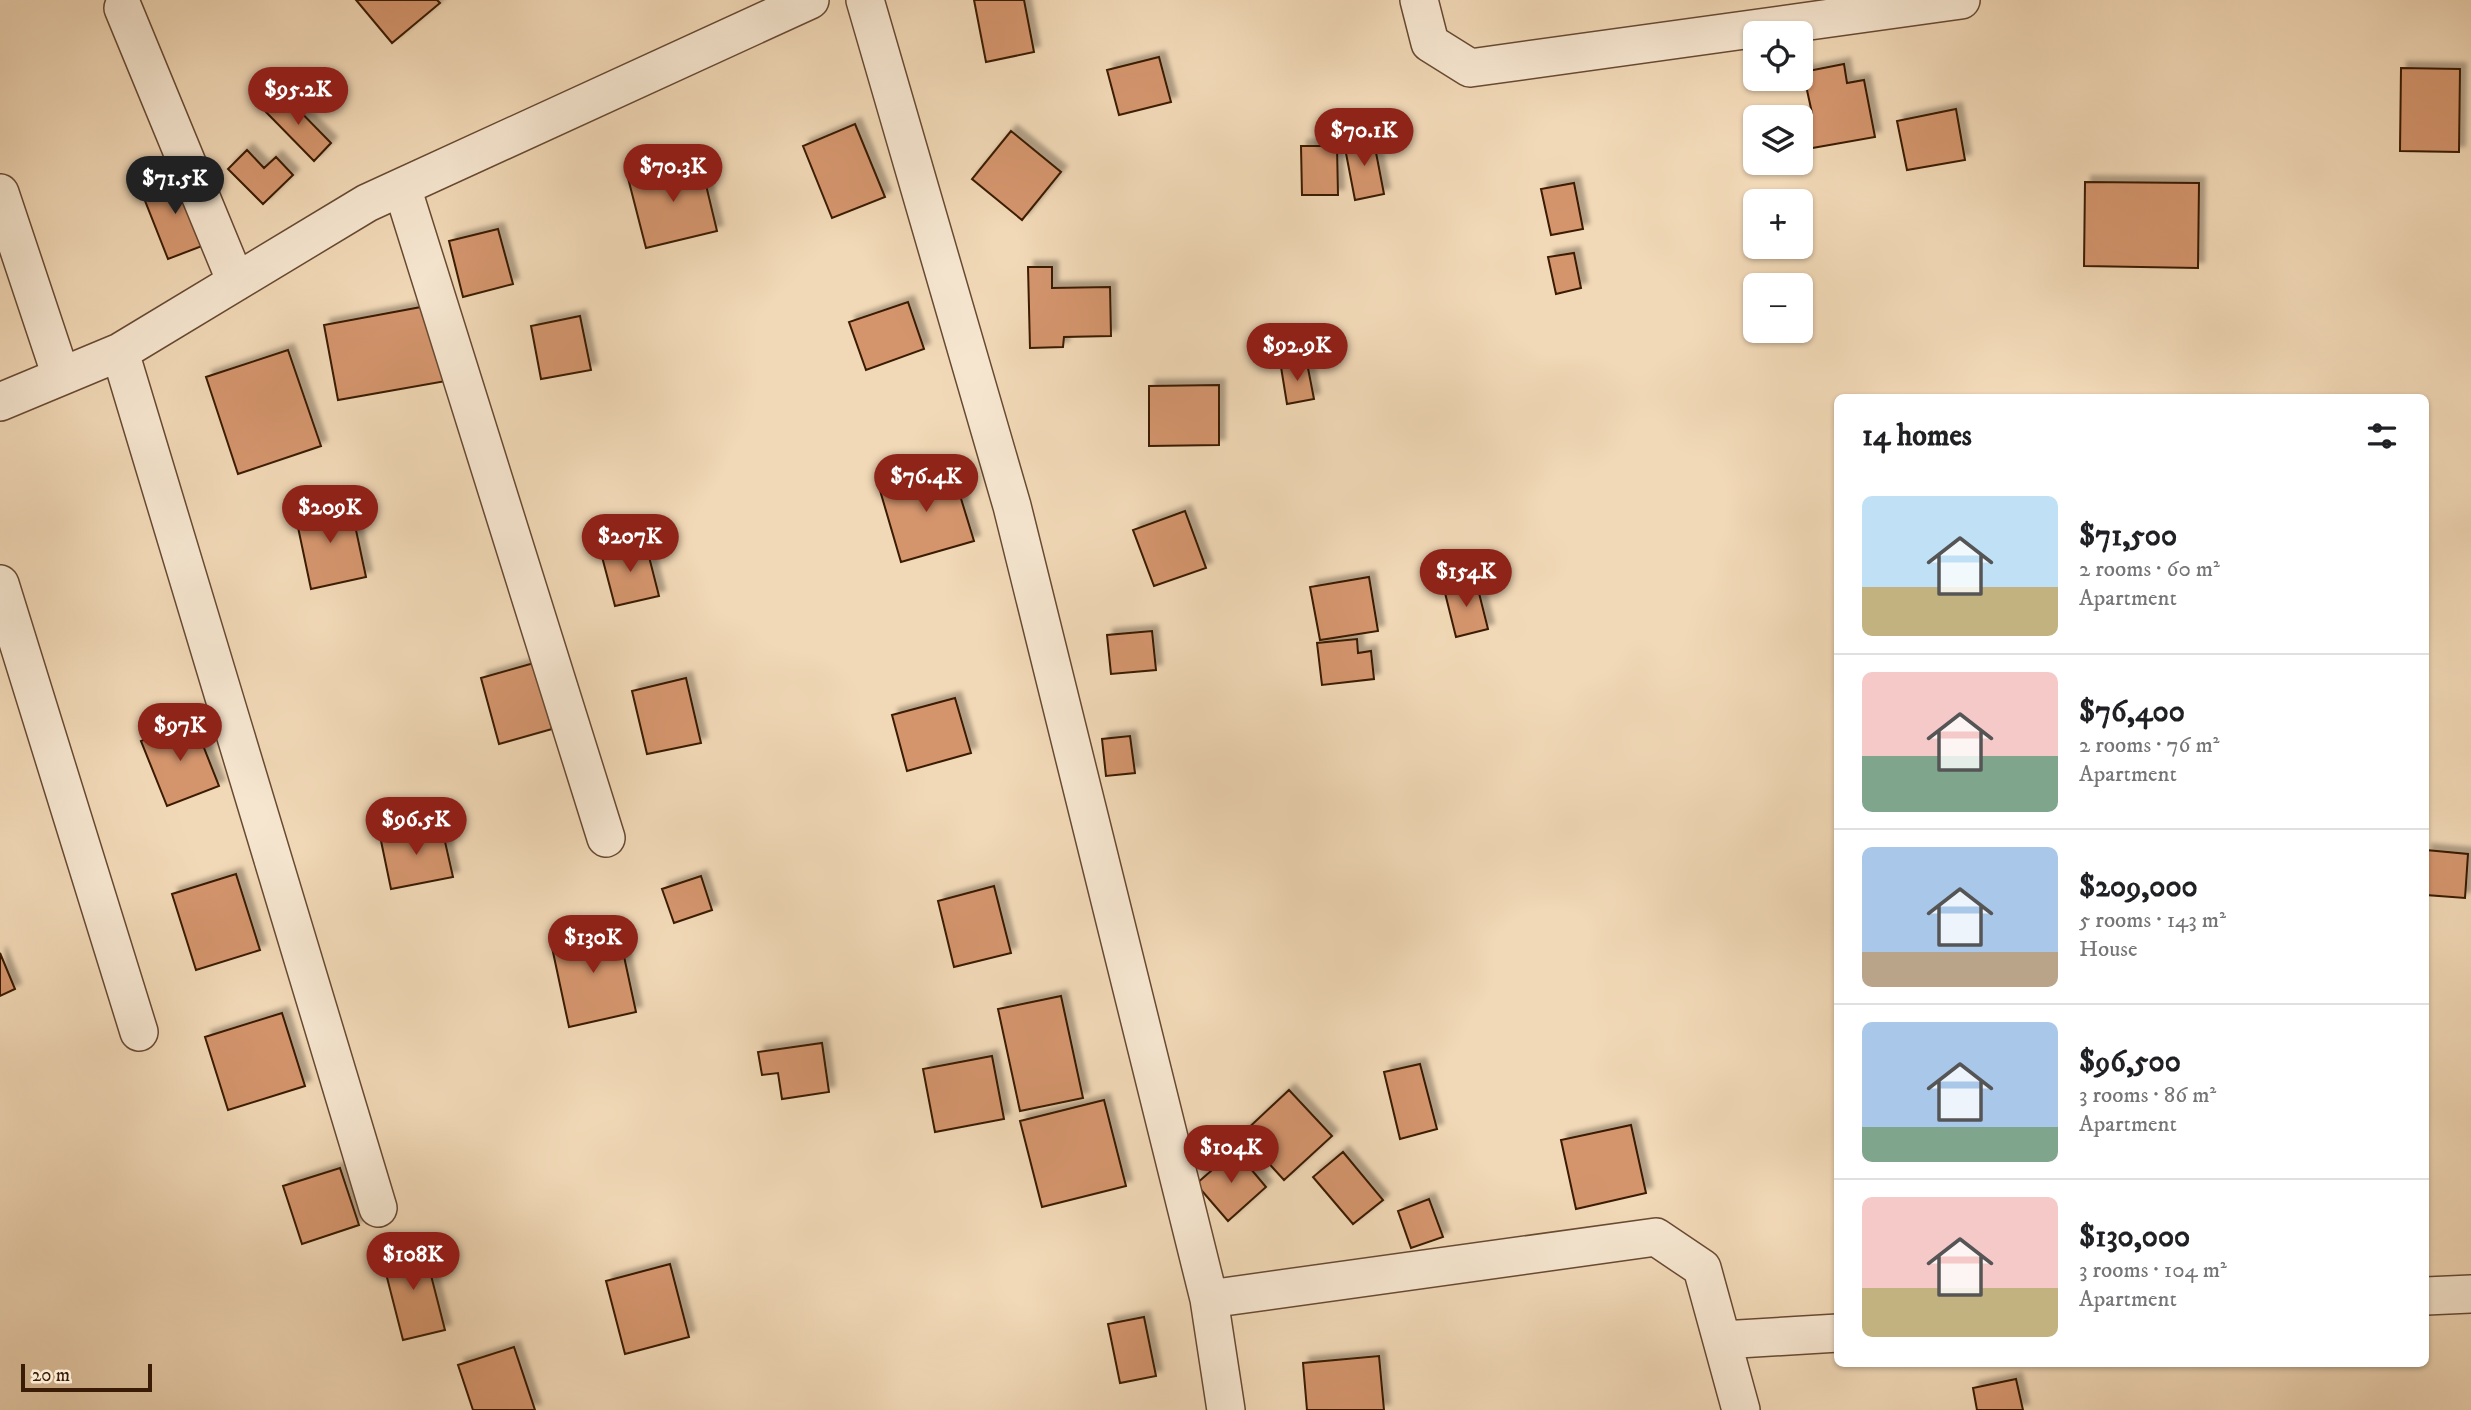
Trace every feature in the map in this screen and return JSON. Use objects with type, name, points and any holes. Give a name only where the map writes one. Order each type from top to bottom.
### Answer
[{"type":"street","points":[[0,402],[120,352],[367,203],[810,0]]},
{"type":"street","points":[[864,0],[1012,506],[1209,1298],[1226,1410]]},
{"type":"street","points":[[1419,0],[1430,43],[1470,68],[1961,0]]},
{"type":"street","points":[[122,8],[236,282]]},
{"type":"street","points":[[402,187],[606,838]]},
{"type":"street","points":[[0,193],[61,376]]},
{"type":"street","points":[[120,352],[378,1208]]},
{"type":"street","points":[[0,584],[139,1032]]},
{"type":"street","points":[[1209,1298],[1656,1237],[1702,1268],[1741,1410]]},
{"type":"street","points":[[2429,1296],[2471,1294]]},
{"type":"street","points":[[1721,1340],[1834,1333]]},
{"type":"building","points":[[356,0],[437,0],[440,3],[392,43]]},
{"type":"building","points":[[974,0],[1024,0],[1034,52],[986,62]]},
{"type":"building","points":[[1159,57],[1171,102],[1119,115],[1107,70]]},
{"type":"building","points":[[1844,64],[1847,83],[1864,80],[1875,137],[1813,148],[1813,105],[1810,105],[1807,91],[1813,91],[1813,70]]},
{"type":"building","points":[[2401,68],[2460,69],[2459,152],[2400,151]]},
{"type":"building","points":[[283,94],[331,143],[314,161],[265,111]]},
{"type":"building","points":[[1956,109],[1965,160],[1907,170],[1897,121]]},
{"type":"building","points":[[855,124],[885,197],[832,218],[803,146]]},
{"type":"building","points":[[1011,131],[1061,172],[1022,220],[972,179]]},
{"type":"building","points":[[1373,137],[1384,194],[1355,200],[1344,143]]},
{"type":"building","points":[[1301,146],[1337,146],[1338,195],[1302,195]]},
{"type":"building","points":[[247,150],[264,168],[276,157],[293,175],[263,204],[228,169]]},
{"type":"building","points":[[700,160],[717,231],[646,248],[628,178]]},
{"type":"building","points":[[182,172],[210,243],[168,259],[140,188]]},
{"type":"building","points":[[2085,182],[2199,183],[2198,268],[2084,266]]},
{"type":"building","points":[[1574,183],[1583,229],[1551,235],[1541,189]]},
{"type":"building","points":[[498,229],[513,284],[463,297],[449,241]]},
{"type":"building","points":[[1574,253],[1581,288],[1556,294],[1548,257]]},
{"type":"building","points":[[1028,267],[1052,267],[1052,288],[1110,287],[1111,336],[1064,337],[1063,347],[1030,348]]},
{"type":"building","points":[[908,302],[924,349],[866,370],[849,322]]},
{"type":"building","points":[[432,305],[446,381],[338,400],[324,325]]},
{"type":"building","points":[[580,316],[591,370],[541,379],[531,326]]},
{"type":"building","points":[[288,350],[321,446],[238,474],[206,377]]},
{"type":"building","points":[[1307,363],[1314,399],[1287,404],[1281,367]]},
{"type":"building","points":[[1219,385],[1219,445],[1149,446],[1149,386]]},
{"type":"building","points":[[951,466],[974,541],[901,562],[879,487]]},
{"type":"building","points":[[350,502],[366,577],[311,589],[295,513]]},
{"type":"building","points":[[1185,511],[1206,568],[1154,586],[1133,530]]},
{"type":"building","points":[[645,541],[659,596],[615,606],[601,553]]},
{"type":"building","points":[[1369,577],[1378,631],[1320,640],[1310,587]]},
{"type":"building","points":[[1476,581],[1488,629],[1456,637],[1444,589]]},
{"type":"building","points":[[1152,631],[1156,670],[1111,674],[1107,635]]},
{"type":"building","points":[[1357,639],[1358,653],[1371,651],[1374,679],[1322,685],[1317,643]]},
{"type":"building","points":[[534,663],[552,729],[499,744],[481,678]]},
{"type":"building","points":[[686,678],[701,743],[647,754],[632,691]]},
{"type":"building","points":[[955,698],[971,753],[907,771],[892,715]]},
{"type":"building","points":[[193,720],[219,786],[167,806],[141,741]]},
{"type":"building","points":[[1130,736],[1135,773],[1106,776],[1102,739]]},
{"type":"building","points":[[441,824],[453,877],[391,889],[380,836]]},
{"type":"building","points":[[2429,850],[2468,854],[2465,898],[2429,895]]},
{"type":"building","points":[[236,874],[260,950],[196,970],[172,894]]},
{"type":"building","points":[[701,876],[712,910],[674,923],[662,889]]},
{"type":"building","points":[[994,886],[1011,953],[954,967],[938,901]]},
{"type":"building","points":[[617,924],[636,1012],[569,1027],[550,938]]},
{"type":"building","points":[[0,953],[15,989],[0,996]]},
{"type":"building","points":[[1061,996],[1083,1098],[1020,1111],[998,1009]]},
{"type":"building","points":[[282,1013],[305,1086],[228,1110],[205,1037]]},
{"type":"building","points":[[822,1043],[829,1092],[782,1099],[778,1073],[762,1075],[758,1052]]},
{"type":"building","points":[[992,1056],[1004,1119],[935,1132],[923,1069]]},
{"type":"building","points":[[1420,1064],[1437,1129],[1400,1139],[1384,1072]]},
{"type":"building","points":[[1289,1090],[1332,1136],[1284,1180],[1242,1134]]},
{"type":"building","points":[[1104,1100],[1126,1186],[1042,1207],[1020,1121]]},
{"type":"building","points":[[1631,1125],[1646,1193],[1576,1209],[1561,1140]]},
{"type":"building","points":[[1235,1150],[1266,1187],[1228,1221],[1196,1184]]},
{"type":"building","points":[[1343,1152],[1383,1200],[1353,1224],[1313,1177]]},
{"type":"building","points":[[340,1168],[359,1225],[302,1244],[283,1186]]},
{"type":"building","points":[[1429,1199],[1443,1237],[1411,1248],[1398,1211]]},
{"type":"building","points":[[423,1244],[445,1330],[403,1340],[381,1254]]},
{"type":"building","points":[[670,1264],[689,1337],[625,1354],[606,1281]]},
{"type":"building","points":[[1144,1317],[1156,1376],[1120,1383],[1108,1324]]},
{"type":"building","points":[[514,1347],[535,1410],[473,1410],[458,1365]]},
{"type":"building","points":[[1379,1356],[1384,1410],[1307,1410],[1303,1363]]},
{"type":"building","points":[[2016,1379],[2023,1410],[1977,1410],[1973,1388]]}]
